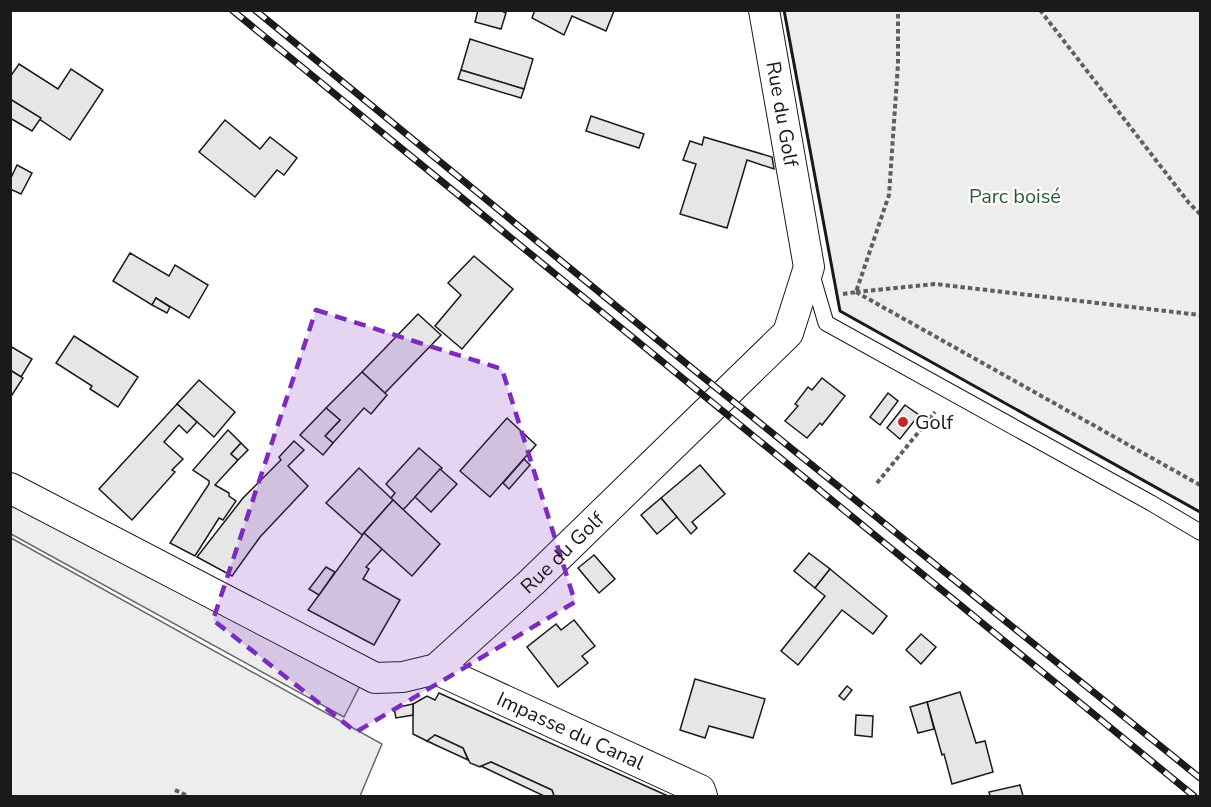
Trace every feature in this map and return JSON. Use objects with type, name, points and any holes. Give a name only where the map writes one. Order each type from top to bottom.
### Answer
[{"type":"street","name":"Rue du Golf","points":[[10,488],[375,678],[403,677],[436,669],[532,582],[788,333],[809,267],[764,10]]},
{"type":"street","name":"Impasse du Canal","points":[[436,669],[706,794]]},
{"type":"lane","points":[[809,267],[826,323],[1200,532]]},
{"type":"path","points":[[856,292],[889,195],[898,64],[898,10]]},
{"type":"path","points":[[1040,10],[1189,203],[1200,214]]},
{"type":"path","points":[[819,299],[856,292],[935,284],[1200,315]]},
{"type":"path","points":[[856,292],[1200,485]]},
{"type":"path","points":[[877,483],[951,392]]},
{"type":"path","points":[[175,790],[188,796]]},
{"type":"highlighted area","points":[[316,310],[502,369],[575,602],[356,732],[213,620]]},
{"type":"shaded area","name":"Parc boisé","points":[[784,11],[1200,11],[1200,512],[840,311]]},
{"type":"shaded area","points":[[10,488],[366,674],[344,717],[11,534]]},
{"type":"shaded area","points":[[11,538],[382,744],[360,796],[11,796]]},
{"type":"building","points":[[478,10],[500,10],[506,13],[501,29],[475,22]]},
{"type":"building","points":[[535,10],[614,11],[606,31],[572,16],[564,35],[532,18]]},
{"type":"building","points":[[470,39],[533,59],[524,89],[461,70]]},
{"type":"building","points":[[19,64],[58,89],[71,69],[103,90],[70,140],[10,99],[10,77]]},
{"type":"building","points":[[461,70],[524,89],[521,98],[458,79]]},
{"type":"building","points":[[10,99],[41,118],[32,131],[10,118]]},
{"type":"building","points":[[591,116],[644,134],[639,148],[586,131]]},
{"type":"building","points":[[225,120],[260,149],[270,137],[297,158],[284,175],[277,170],[255,197],[199,152]]},
{"type":"building","points":[[704,137],[772,157],[774,169],[747,160],[727,228],[680,214],[696,164],[683,160],[690,141],[702,145]]},
{"type":"building","points":[[17,165],[32,173],[21,194],[10,189],[10,180]]},
{"type":"building","points":[[130,253],[169,276],[175,265],[208,285],[189,318],[156,298],[152,305],[113,281]]},
{"type":"building","points":[[474,256],[513,289],[462,349],[435,326],[461,295],[448,283]]},
{"type":"building","points":[[156,298],[170,307],[167,313],[152,305]]},
{"type":"building","points":[[418,314],[441,335],[385,393],[362,372]]},
{"type":"building","points":[[74,336],[138,377],[118,407],[90,389],[92,386],[56,363]]},
{"type":"building","points":[[10,346],[32,359],[21,377],[10,370]]},
{"type":"building","points":[[10,370],[23,378],[10,398]]},
{"type":"building","points":[[362,372],[387,395],[371,414],[364,408],[333,443],[325,436],[340,420],[326,408]]},
{"type":"building","points":[[822,378],[845,396],[822,425],[820,423],[807,438],[785,421],[798,406],[795,404],[808,387],[812,390]]},
{"type":"building","points":[[199,380],[235,412],[214,437],[177,404]]},
{"type":"building","points":[[888,393],[898,401],[880,425],[870,417]]},
{"type":"building","points":[[177,404],[197,422],[187,433],[179,425],[164,442],[183,459],[172,470],[175,472],[132,520],[99,489]]},
{"type":"building","name":"Golf","points":[[905,405],[919,415],[900,439],[887,428]]},
{"type":"building","points":[[326,408],[340,420],[325,436],[333,443],[323,455],[300,435]]},
{"type":"building","points":[[507,418],[536,445],[490,497],[460,471]]},
{"type":"building","points":[[228,430],[241,443],[231,454],[238,460],[215,485],[229,493],[229,496],[236,501],[223,520],[219,518],[195,556],[170,543],[209,484],[209,481],[193,470]]},
{"type":"building","points":[[294,441],[304,450],[288,466],[308,486],[260,537],[232,576],[197,557],[243,498],[281,460],[279,457]]},
{"type":"building","points":[[241,443],[248,450],[238,460],[231,454]]},
{"type":"building","points":[[419,448],[442,468],[403,510],[391,498],[395,493],[386,484]]},
{"type":"building","points":[[524,459],[530,465],[509,489],[503,483]]},
{"type":"building","points":[[700,465],[725,494],[692,522],[697,528],[691,534],[661,498]]},
{"type":"building","points":[[359,468],[393,500],[362,535],[326,503]]},
{"type":"building","points":[[440,469],[457,484],[431,512],[415,497]]},
{"type":"building","points":[[661,498],[677,517],[657,534],[641,515]]},
{"type":"building","points":[[393,500],[440,544],[412,576],[364,533]]},
{"type":"building","points":[[364,533],[382,549],[366,567],[369,569],[363,579],[400,600],[374,645],[308,610]]},
{"type":"building","points":[[809,553],[830,569],[815,588],[794,571]]},
{"type":"building","points":[[594,555],[615,579],[599,593],[578,568]]},
{"type":"building","points":[[326,567],[335,572],[319,595],[309,589]]},
{"type":"building","points":[[830,569],[887,616],[873,634],[842,610],[798,665],[781,651],[825,596],[815,588]]},
{"type":"building","points":[[574,620],[595,646],[582,656],[588,663],[558,687],[527,647],[556,624],[561,630]]},
{"type":"building","points":[[921,634],[936,647],[921,664],[906,650]]},
{"type":"building","points":[[695,679],[765,699],[753,738],[709,726],[705,738],[680,730]]},
{"type":"building","points":[[847,686],[852,690],[844,700],[839,696]]},
{"type":"building","points":[[960,692],[976,743],[985,741],[993,772],[952,784],[927,702]]},
{"type":"building","points":[[439,693],[668,796],[554,796],[552,790],[491,762],[480,767],[470,763],[463,748],[435,735],[427,741],[413,734],[413,704],[427,696],[435,700]]},
{"type":"building","points":[[927,702],[934,729],[918,733],[910,707]]},
{"type":"building","points":[[413,704],[413,715],[396,718],[394,708]]},
{"type":"building","points":[[856,715],[873,716],[872,737],[855,735]]},
{"type":"building","points":[[435,735],[463,748],[468,760],[427,741]]},
{"type":"building","points":[[491,762],[552,790],[554,796],[544,796],[481,766]]},
{"type":"building","points":[[1020,785],[1023,796],[990,796],[989,792]]},
{"type":"railway","points":[[232,10],[1194,796]]},
{"type":"railway","points":[[255,10],[693,369],[1200,778]]},
{"type":"wall","points":[[784,10],[840,311],[1200,512]]},
{"type":"place","name":"Golf","points":[[903,422]]}]
